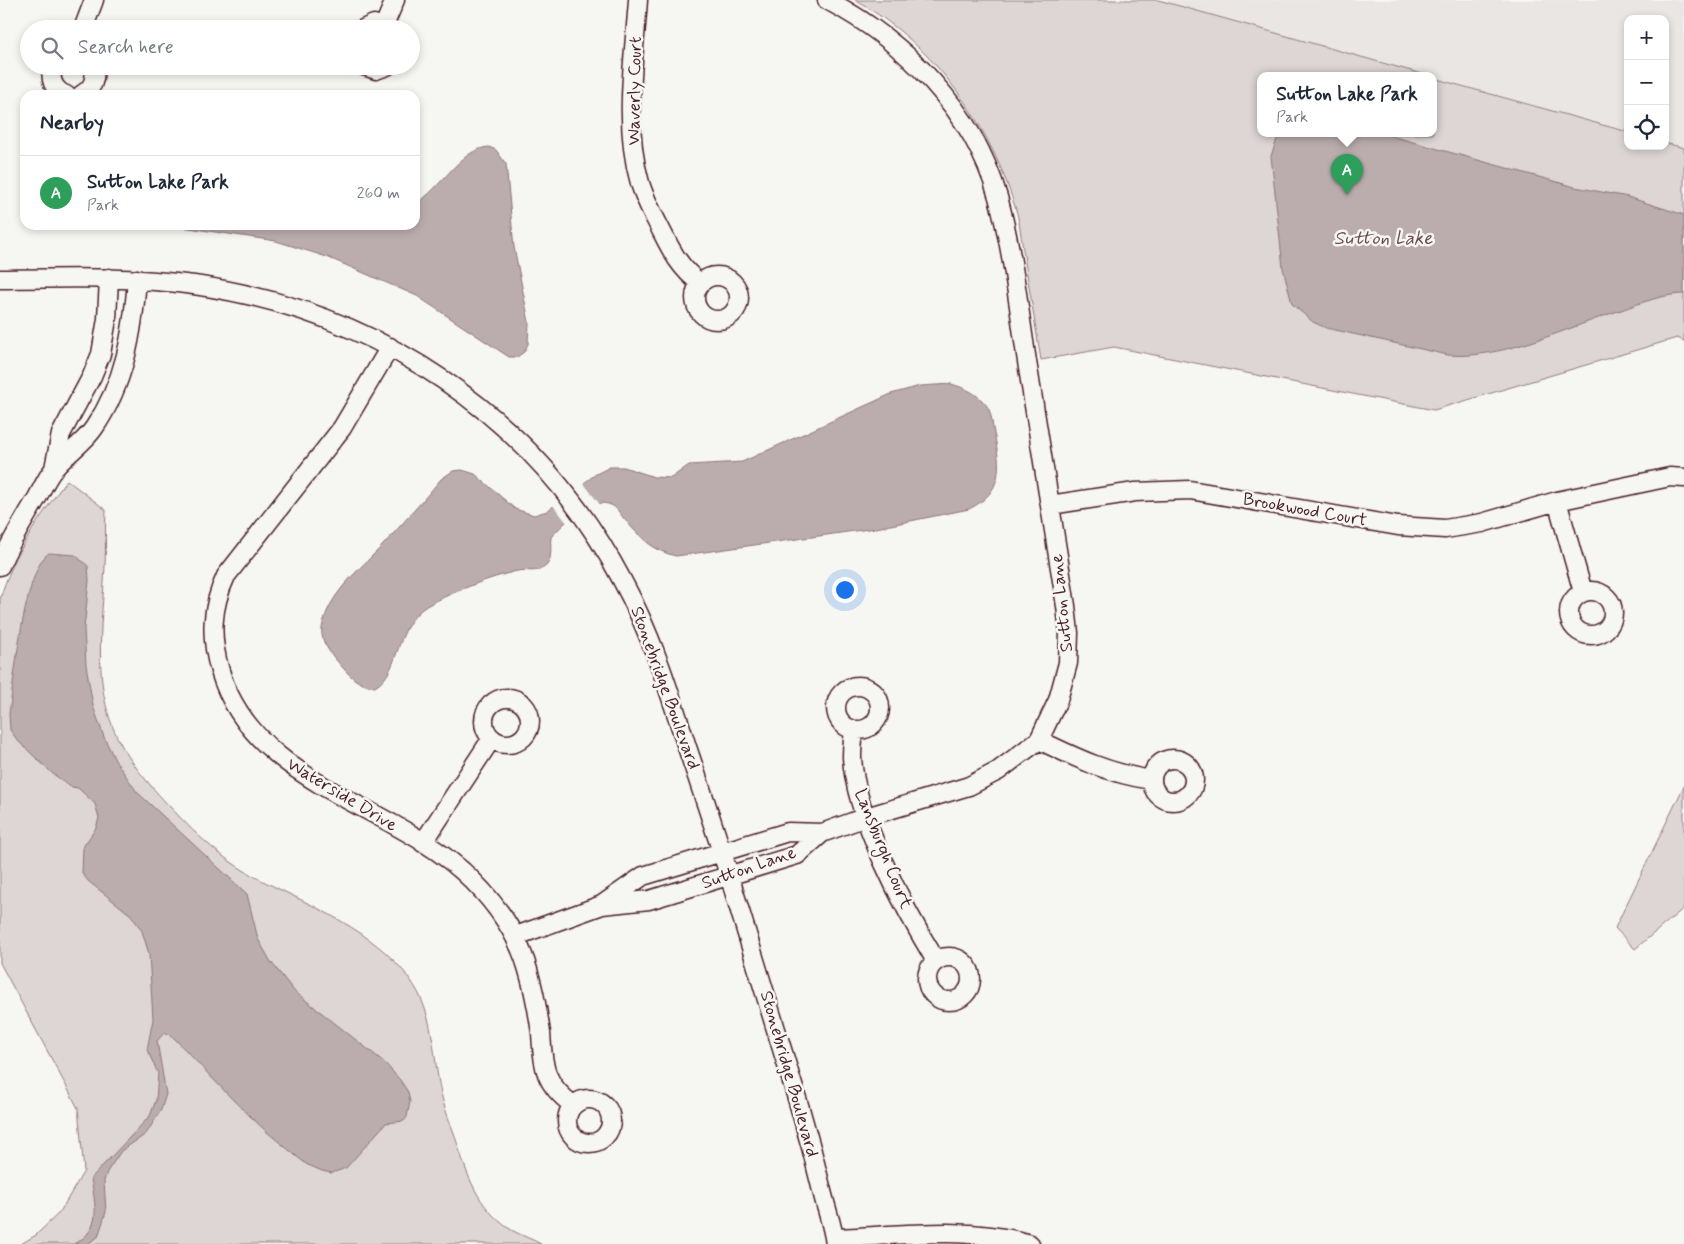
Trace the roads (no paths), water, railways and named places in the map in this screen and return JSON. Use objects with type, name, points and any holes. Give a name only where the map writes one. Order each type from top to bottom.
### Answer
[{"type":"street","points":[[87,20],[94,0]]},
{"type":"street","points":[[389,20],[395,0]]},
{"type":"street","name":"Waverly Court","points":[[638,0],[631,111],[635,159],[640,183],[650,210],[676,260],[700,283]]},
{"type":"street","name":"Sutton Lane","points":[[516,936],[602,905],[649,900],[730,877],[797,855],[822,833],[866,817],[970,786],[998,771],[1039,740],[1064,683],[1069,646],[1066,606],[1006,228],[997,195],[985,163],[967,129],[945,96],[922,69],[892,41],[860,17],[827,0]]},
{"type":"street","points":[[52,75],[52,82],[58,90]]},
{"type":"street","points":[[86,90],[93,84],[95,75]]},
{"type":"street","points":[[0,566],[18,529],[54,468],[62,434],[92,376],[101,354],[107,319],[109,278]]},
{"type":"street","name":"Stonebridge Boulevard","points":[[0,279],[137,279],[235,292],[299,308],[335,320],[390,347],[436,374],[477,405],[528,452],[564,492],[585,519],[622,578],[663,672],[722,851],[809,1139],[834,1241]]},
{"type":"street","points":[[54,468],[80,446],[95,428],[120,380],[131,339],[137,279]]},
{"type":"street","name":"Waterside Drive","points":[[390,347],[342,428],[226,576],[215,604],[212,636],[223,681],[240,713],[259,737],[286,763],[305,776],[452,861],[473,880],[493,903],[516,936],[529,971],[538,1012],[547,1073],[553,1086],[573,1105]]},
{"type":"street","name":"Brookwood Court","points":[[1050,505],[1135,492],[1190,490],[1398,526],[1445,529],[1482,523],[1557,501],[1670,477],[1684,478]]},
{"type":"street","points":[[1557,501],[1583,592]]},
{"type":"street","name":"Lansburgh Court","points":[[854,730],[852,757],[856,785],[866,817],[914,924],[936,961]]},
{"type":"street","points":[[423,843],[492,738]]},
{"type":"street","points":[[1039,740],[1088,764],[1113,773],[1151,780]]},
{"type":"street","points":[[602,905],[643,876],[788,832],[822,833]]},
{"type":"street","points":[[834,1241],[968,1234],[1001,1237],[1030,1244]]},
{"type":"water","name":"Sutton Lake","points":[[1278,137],[1395,137],[1575,187],[1628,197],[1684,215],[1684,294],[1652,299],[1535,341],[1469,355],[1448,355],[1326,328],[1313,322],[1292,304],[1283,268],[1271,156]]},
{"type":"water","points":[[489,147],[496,150],[506,164],[514,247],[529,322],[528,344],[524,352],[517,357],[509,357],[417,296],[327,257],[276,241],[202,230],[420,230],[420,201],[459,162],[478,149]]},
{"type":"water","points":[[951,384],[971,392],[980,398],[989,409],[998,456],[997,477],[994,486],[989,495],[969,509],[876,528],[676,556],[661,551],[648,543],[613,506],[605,503],[596,504],[579,512],[551,537],[550,560],[543,568],[536,571],[517,571],[485,580],[444,597],[421,610],[411,621],[404,633],[390,670],[384,680],[375,687],[358,682],[350,675],[332,655],[324,642],[322,628],[325,616],[338,593],[398,529],[441,479],[453,471],[462,470],[475,474],[515,509],[534,515],[547,511],[596,474],[610,467],[624,467],[654,477],[671,478],[689,465],[742,462],[891,394],[920,386]]},
{"type":"water","points":[[49,553],[75,555],[88,566],[89,580],[84,629],[86,665],[93,706],[104,737],[115,760],[137,792],[247,894],[258,939],[271,962],[294,991],[384,1062],[408,1092],[410,1102],[407,1117],[404,1121],[386,1123],[346,1168],[332,1173],[322,1171],[306,1164],[268,1133],[235,1102],[174,1038],[165,1032],[157,1041],[166,1094],[161,1110],[146,1134],[121,1151],[107,1172],[104,1181],[106,1212],[98,1237],[87,1244],[74,1244],[83,1238],[93,1224],[95,1207],[91,1178],[150,1116],[156,1100],[158,1073],[147,1050],[153,1019],[149,954],[142,931],[131,915],[88,881],[82,873],[83,847],[96,828],[99,818],[95,804],[78,788],[72,787],[53,774],[18,741],[10,730],[9,714],[17,653],[27,603],[40,563]]},
{"type":"place","name":"Sutton Lake Park","points":[[1347,195]]}]
